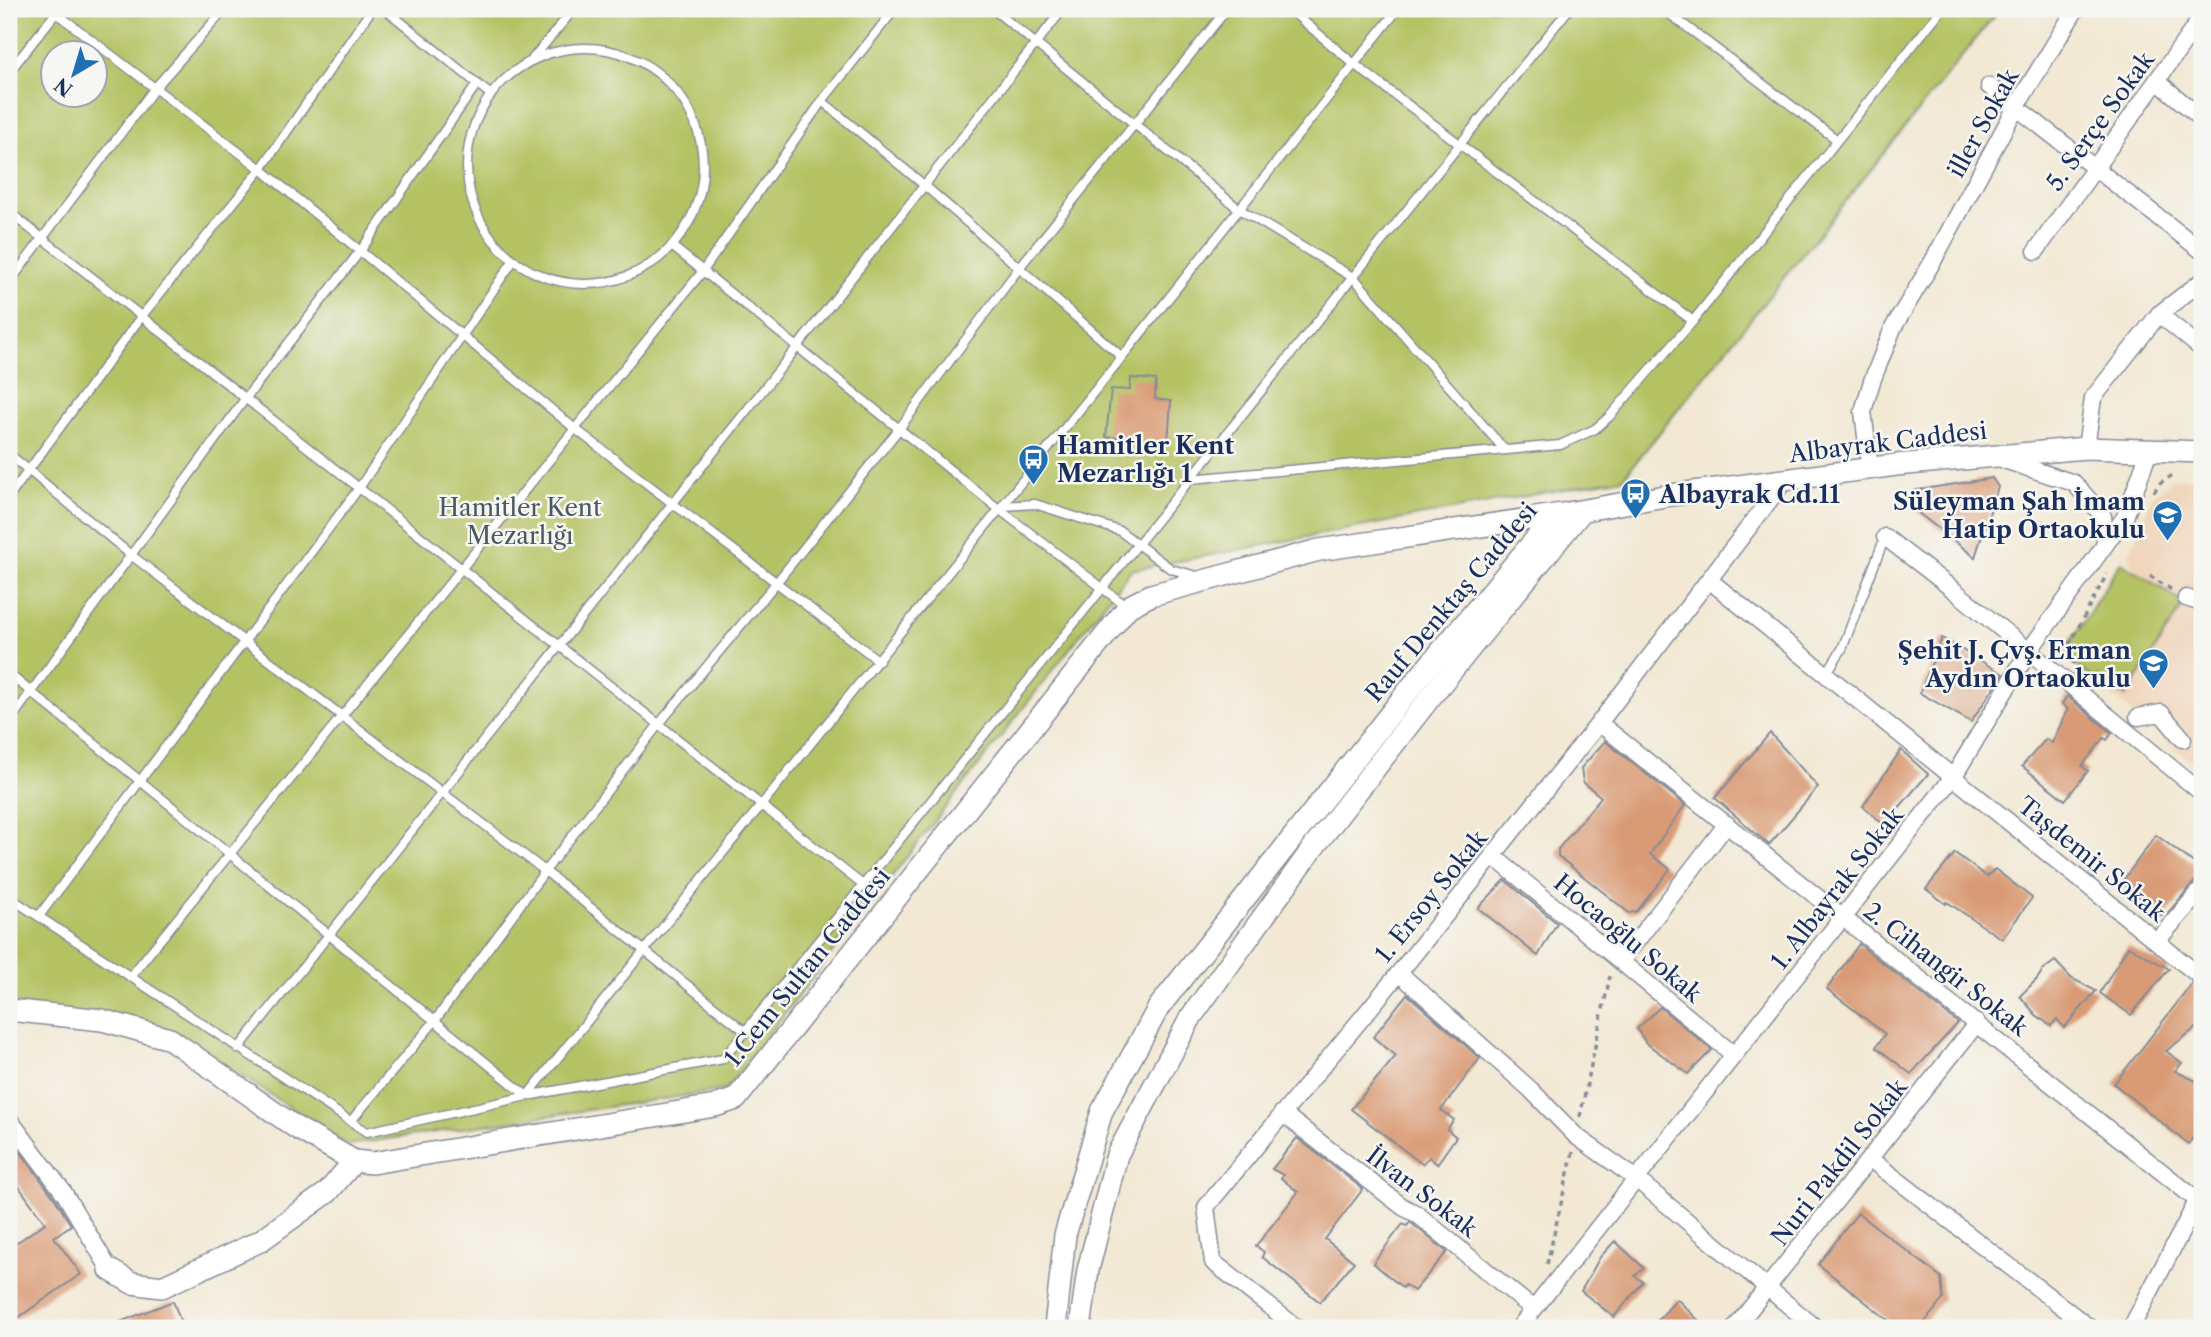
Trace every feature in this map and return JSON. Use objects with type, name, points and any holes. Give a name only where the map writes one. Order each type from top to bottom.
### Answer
[{"type":"street","name":"iller Sokak","points":[[1870,469],[1863,411],[1892,328],[1933,261],[2016,107],[2076,9]]},
{"type":"street","name":"5. Serçe Sokak","points":[[2036,251],[2202,18]]},
{"type":"street","points":[[2157,81],[2202,119]]},
{"type":"street","points":[[1989,86],[2202,251]]},
{"type":"street","points":[[2086,448],[2093,398],[2159,314],[2202,281]]},
{"type":"street","points":[[2159,314],[2202,349]]},
{"type":"street","name":"Albayrak Caddesi","points":[[1582,510],[1785,480],[1993,456],[2086,448],[2199,448]]},
{"type":"street","name":"1. Albayrak Sokak","points":[[1519,1328],[1954,776],[2029,651],[2125,517],[2150,449]]},
{"type":"street","points":[[1993,456],[2074,483],[2104,516],[2105,545]]},
{"type":"street","name":"1. Ersoy Sokak","points":[[1297,1328],[1213,1262],[1206,1207],[1600,723],[1785,480]]},
{"type":"street","name":"Rauf Denktaş Caddesi","points":[[1055,1328],[1065,1235],[1102,1111],[1159,1007],[1417,680],[1556,515],[1582,510]]},
{"type":"street","name":"Rauf Denktaş Caddesi","points":[[1080,1328],[1088,1269],[1117,1155],[1191,1017],[1313,848],[1432,695],[1582,510]]},
{"type":"street","name":"1.Cem Sultan Caddesi","points":[[354,1161],[372,1163],[715,1106],[736,1099],[1128,607],[1151,595],[1319,550],[1556,515]]},
{"type":"street","points":[[1885,537],[2202,793]]},
{"type":"street","name":"Taşdemir Sokak","points":[[1709,580],[2202,978]]},
{"type":"street","points":[[2186,598],[2202,603]]},
{"type":"street","points":[[2138,717],[2161,713],[2183,739]]},
{"type":"street","name":"2. Cihangir Sokak","points":[[1600,723],[1977,1023],[2200,1196]]},
{"type":"street","points":[[1620,961],[1727,824]]},
{"type":"street","name":"Hocaoğlu Sokak","points":[[1493,856],[1734,1055]]},
{"type":"street","points":[[2157,941],[2202,888]]},
{"type":"street","points":[[1399,973],[1530,1089],[1576,1136],[1635,1178],[1816,1328]]},
{"type":"street","points":[[9,1010],[102,1020],[170,1039],[295,1127],[354,1161],[328,1192],[260,1241],[162,1287],[132,1283],[110,1270],[64,1194],[9,1119]]},
{"type":"street","name":"Nuri Pakdil Sokak","points":[[1735,1328],[1977,1023]]},
{"type":"street","name":"İlvan Sokak","points":[[1282,1113],[1403,1207],[1414,1211],[1441,1232],[1534,1309]]},
{"type":"street","points":[[1870,1159],[2090,1328]]},
{"type":"street","points":[[2131,1328],[2200,1196]]},
{"type":"lane","points":[[9,283],[154,89],[225,9]]},
{"type":"lane","points":[[9,497],[141,317],[261,169],[372,9]]},
{"type":"lane","points":[[385,9],[491,95]]},
{"type":"lane","points":[[533,58],[574,9]]},
{"type":"lane","points":[[130,977],[703,271],[822,101],[895,9]]},
{"type":"lane","points":[[993,9],[1239,209],[1354,278],[1504,449]]},
{"type":"lane","points":[[238,1049],[1063,9]]},
{"type":"lane","points":[[351,1121],[433,1022],[659,724],[899,429],[1019,268],[1227,9]]},
{"type":"lane","points":[[1289,9],[1354,64],[1693,321]]},
{"type":"lane","points":[[527,1096],[879,661],[1398,9]]},
{"type":"lane","points":[[9,897],[367,1132],[527,1096],[723,1059],[1569,9]]},
{"type":"lane","points":[[1663,9],[1836,139]]},
{"type":"lane","points":[[1191,479],[1560,445],[1595,429],[1609,417],[1693,321],[1942,9]]},
{"type":"lane","points":[[9,72],[55,10],[261,169],[574,428],[879,661]]},
{"type":"lane","points":[[568,48],[604,48],[639,60],[668,81],[690,111],[702,145],[704,181],[693,216],[673,247],[646,269],[614,282],[578,285],[544,278],[513,261],[486,233],[469,197],[466,157],[475,119],[513,70],[533,58],[568,48]]},
{"type":"lane","points":[[9,722],[246,399],[360,250],[477,84]]},
{"type":"lane","points":[[822,101],[925,185],[1122,357]]},
{"type":"lane","points":[[9,212],[864,886]]},
{"type":"lane","points":[[673,247],[899,429],[1128,607]]},
{"type":"lane","points":[[39,916],[359,488],[513,261]]},
{"type":"lane","points":[[9,454],[131,555],[545,871],[747,1032]]},
{"type":"lane","points":[[1001,508],[1035,504],[1120,531],[1171,569],[1210,579]]},
{"type":"lane","points":[[1826,674],[1842,649],[1885,537]]},
{"type":"lane","points":[[9,674],[527,1096]]},
{"type":"path","points":[[2150,576],[2186,598]]},
{"type":"shaded area","name":"Şehit J. Çvş. Erman Aydın Ortaokulu","points":[[2174,478],[2202,478],[2202,771],[2056,649],[2072,640],[2120,561],[2132,568],[2129,554],[2152,497]]},
{"type":"green space","name":"Hamitler Kent Mezarlığı","points":[[9,9],[2000,9],[1623,478],[1131,570],[725,1090],[347,1145],[176,1033],[9,1003]]},
{"type":"green space","points":[[2121,562],[2184,603],[2126,697],[2098,676],[2095,679],[2077,666],[2069,645]]},
{"type":"building","points":[[1131,378],[1156,380],[1155,399],[1171,401],[1168,442],[1106,437],[1111,389],[1130,390]]},
{"type":"building","points":[[1992,478],[1998,487],[1975,557],[1908,505],[1907,496],[1912,491]]},
{"type":"building","points":[[1942,638],[2003,674],[1971,722],[1920,693]]},
{"type":"building","points":[[2067,696],[2112,733],[2107,740],[2104,738],[2082,766],[2088,771],[2065,800],[2022,766],[2046,739],[2052,743],[2068,709],[2062,704]]},
{"type":"building","points":[[1770,733],[1818,787],[1769,845],[1715,798]]},
{"type":"building","points":[[1605,741],[1685,805],[1650,854],[1670,869],[1637,911],[1629,913],[1558,856],[1558,849],[1601,797],[1583,782],[1581,768]]},
{"type":"building","points":[[1901,750],[1928,774],[1884,825],[1863,806]]},
{"type":"building","points":[[2156,835],[2202,869],[2202,879],[2194,882],[2167,914],[2159,915],[2122,882]]},
{"type":"building","points":[[1955,853],[1987,877],[1995,869],[2032,898],[2002,939],[1926,889]]},
{"type":"building","points":[[1505,880],[1557,923],[1538,956],[1478,908]]},
{"type":"building","points":[[1859,944],[1958,1023],[1911,1074],[1876,1047],[1885,1034],[1827,989]]},
{"type":"building","points":[[2128,946],[2169,969],[2131,1015],[2100,993]]},
{"type":"building","points":[[2055,961],[2071,978],[2096,991],[2064,1028],[2057,1019],[2051,1026],[2036,1015],[2020,996],[2043,970]]},
{"type":"building","points":[[2192,984],[2202,988],[2202,1023],[2166,1051],[2182,1063],[2175,1071],[2202,1084],[2202,1126],[2188,1144],[2114,1084]]},
{"type":"building","points":[[1407,994],[1480,1058],[1441,1110],[1454,1120],[1447,1129],[1456,1137],[1437,1164],[1429,1157],[1422,1164],[1351,1109],[1396,1056],[1373,1037]]},
{"type":"building","points":[[1660,1007],[1712,1050],[1688,1074],[1646,1043],[1637,1029]]},
{"type":"building","points":[[9,1136],[71,1225],[54,1237],[81,1274],[9,1324],[9,1248],[45,1223],[9,1173]]},
{"type":"building","points":[[1297,1138],[1363,1189],[1325,1239],[1354,1262],[1320,1302],[1262,1257],[1264,1252],[1256,1246],[1298,1192],[1281,1178],[1283,1175],[1272,1169]]},
{"type":"building","points":[[1858,1213],[1941,1277],[1943,1299],[1920,1328],[1898,1328],[1818,1264]]},
{"type":"building","points":[[1410,1222],[1447,1252],[1414,1291],[1405,1285],[1403,1288],[1373,1263],[1403,1224],[1407,1226]]},
{"type":"building","points":[[1615,1241],[1644,1268],[1635,1276],[1643,1282],[1614,1317],[1581,1291],[1600,1257]]},
{"type":"building","points":[[1677,1299],[1706,1328],[1651,1328]]},
{"type":"building","points":[[173,1301],[183,1328],[107,1327]]},
{"type":"place","name":"Hamitler Kent Mezarlığı 1","points":[[1034,486]]},
{"type":"place","name":"Albayrak Cd.11","points":[[1636,521]]},
{"type":"place","name":"Süleyman Şah İmam Hatip Ortaokulu","points":[[2168,542]]},
{"type":"place","name":"Şehit J. Çvş. Erman Aydın Ortaokulu","points":[[2154,691]]}]
